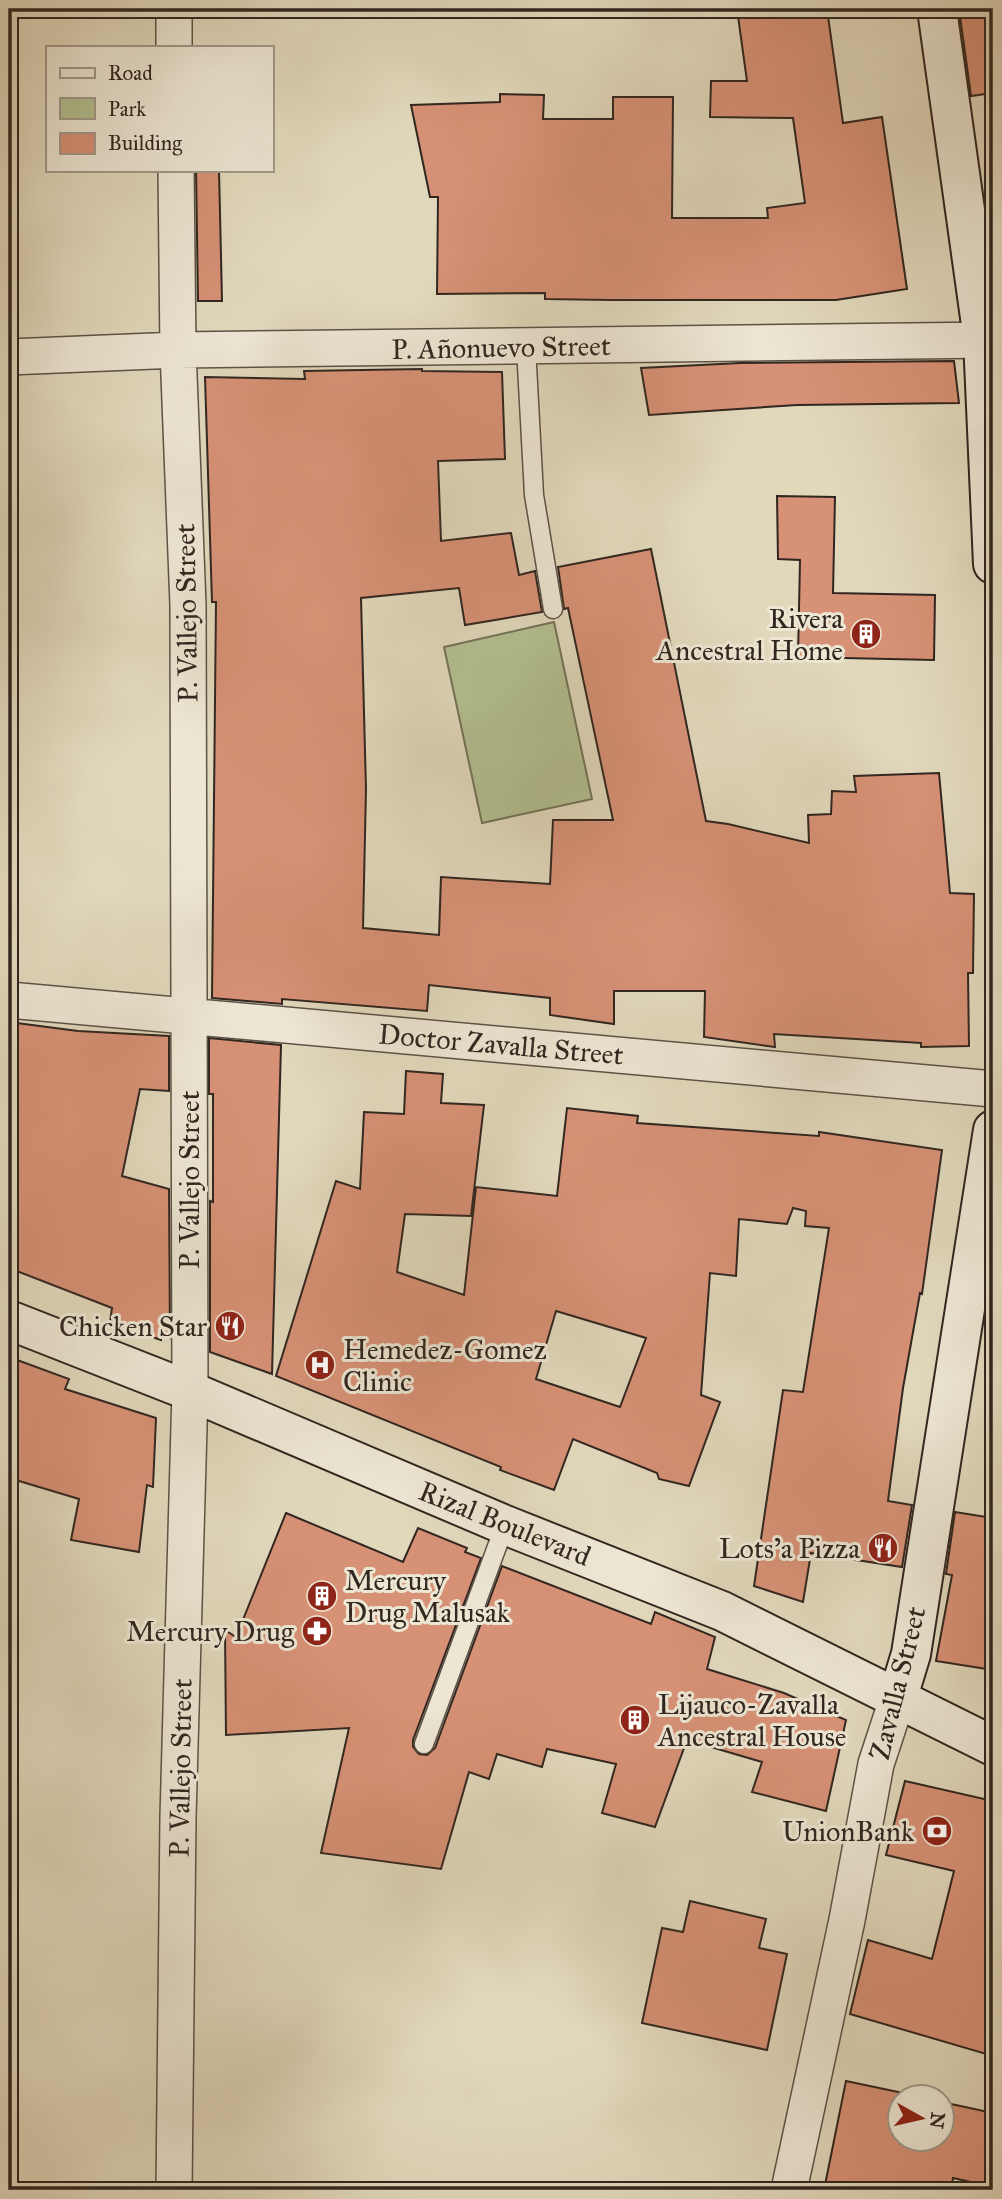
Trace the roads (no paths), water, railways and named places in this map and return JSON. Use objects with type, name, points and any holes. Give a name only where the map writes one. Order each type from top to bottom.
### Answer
[{"type":"main road","points":[[937,9],[988,340],[993,564]]},
{"type":"main road","name":"Zavalla Street","points":[[897,1700],[911,1654],[993,1130]]},
{"type":"main road","name":"Rizal Boulevard","points":[[9,1320],[190,1391],[505,1525],[722,1611],[993,1746]]},
{"type":"street","points":[[174,9],[174,46]]},
{"type":"street","name":"P. Vallejo Street","points":[[174,2190],[178,1817],[190,1391],[188,606],[178,350],[176,172]]},
{"type":"street","name":"P. Añonuevo Street","points":[[9,356],[178,350],[988,340]]},
{"type":"street","name":"Doctor Zavalla Street","points":[[9,1000],[993,1089]]},
{"type":"street","name":"Zavalla Street","points":[[789,2190],[847,1920],[876,1763],[897,1700]]},
{"type":"lane","points":[[526,347],[534,495],[553,609]]},
{"type":"lane","points":[[424,1744],[505,1525]]},
{"type":"place","name":"Rivera Ancestral Home","points":[[866,634]]},
{"type":"place","name":"Chicken Star","points":[[230,1326]]},
{"type":"place","name":"Hemedez-Gomez Clinic","points":[[320,1365]]},
{"type":"place","name":"Lots'a Pizza","points":[[883,1548]]},
{"type":"place","name":"Mercury Drug Malusak","points":[[322,1596]]},
{"type":"place","name":"Mercury Drug","points":[[317,1631]]},
{"type":"place","name":"Lijauco-Zavalla Ancestral House","points":[[635,1720]]},
{"type":"place","name":"UnionBank","points":[[937,1831]]}]
